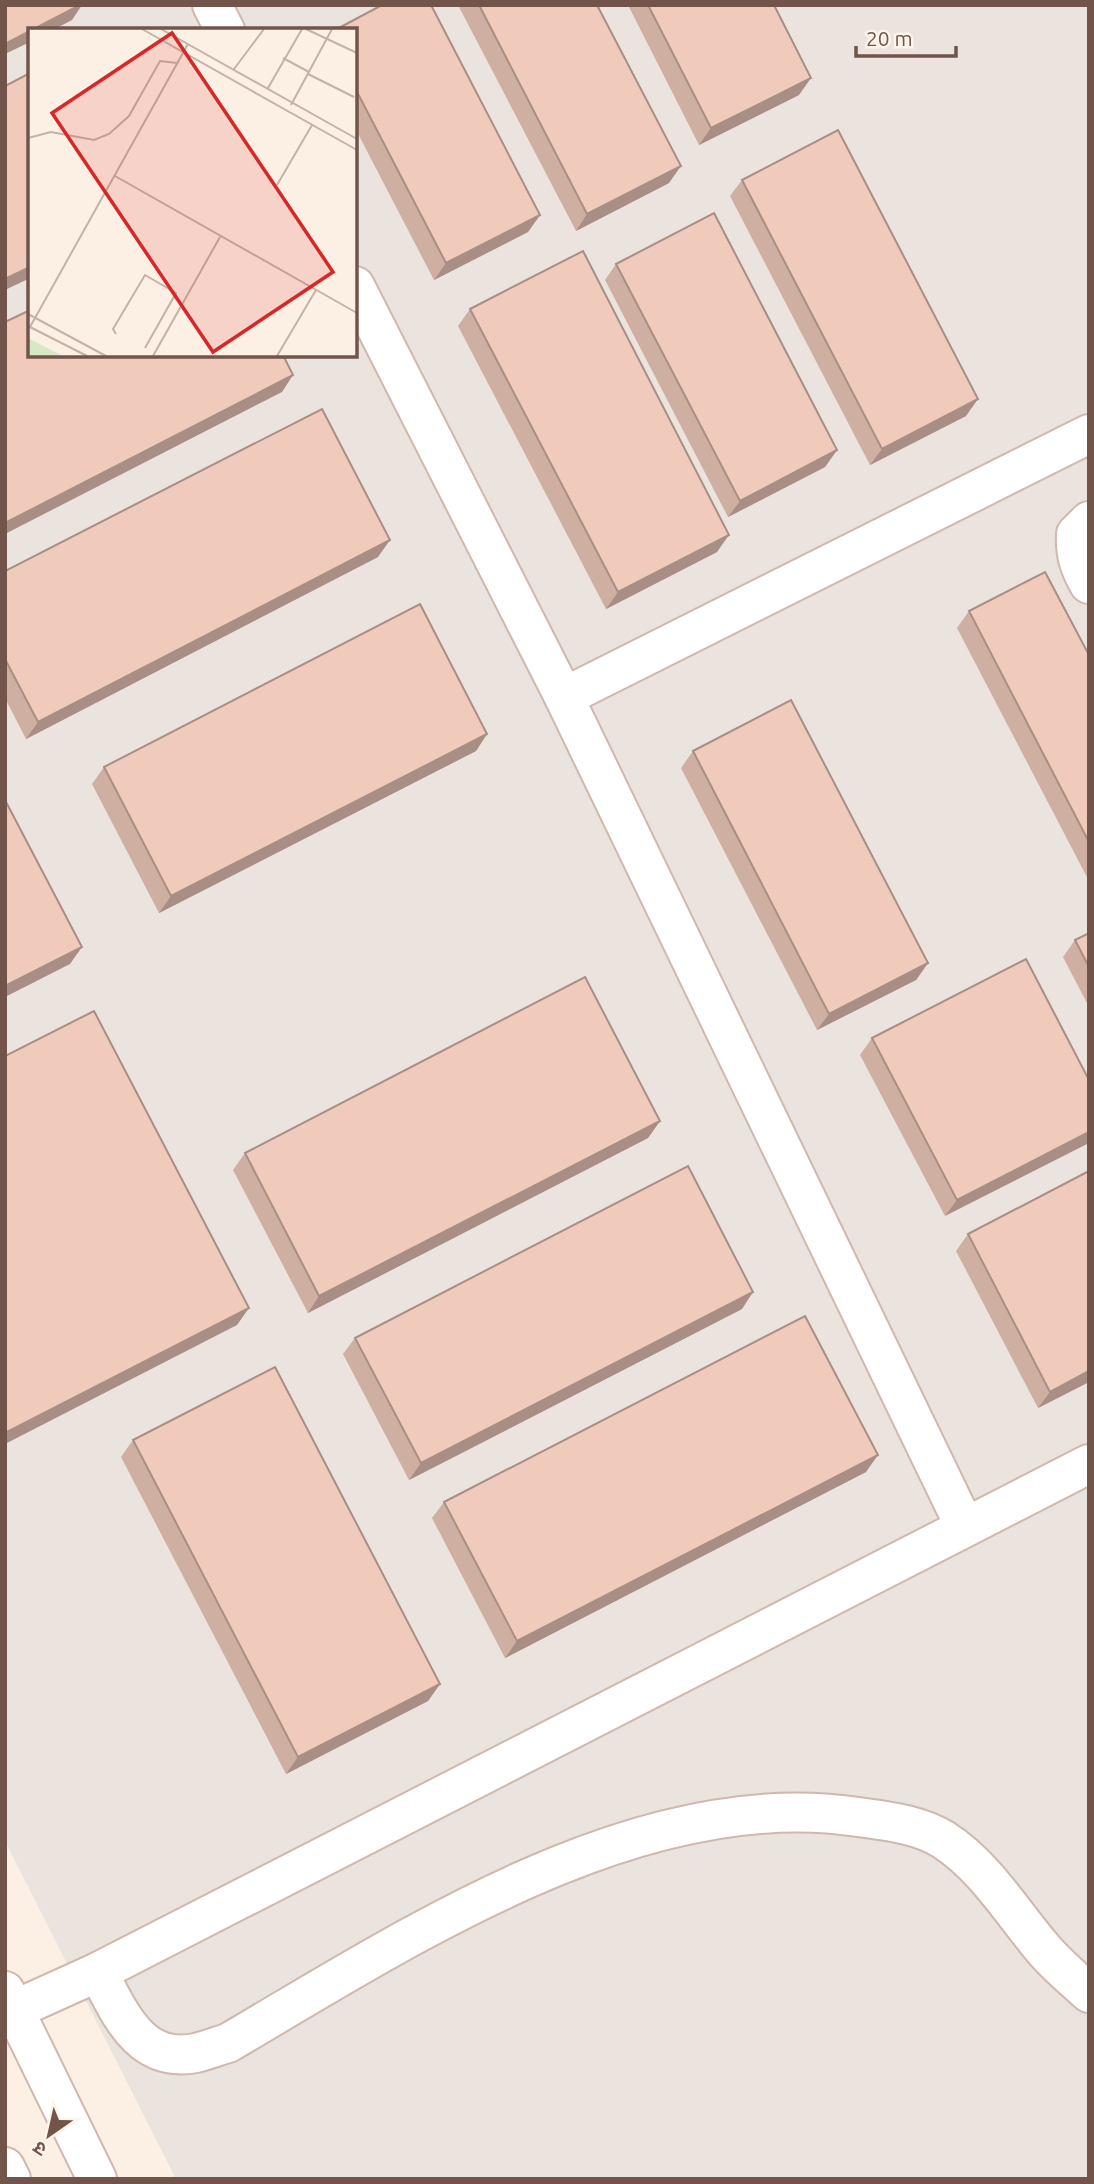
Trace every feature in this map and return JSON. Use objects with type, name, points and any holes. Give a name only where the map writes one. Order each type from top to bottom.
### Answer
[{"type":"street","points":[[212,5],[224,28]]},
{"type":"street","points":[[357,290],[564,697],[964,1527]]},
{"type":"street","points":[[564,697],[1089,434]]},
{"type":"street","points":[[1089,521],[1076,534],[1075,549],[1080,568],[1089,584]]},
{"type":"street","points":[[97,2179],[8,2005],[98,1972],[1089,1464]]},
{"type":"street","points":[[98,1972],[129,2029],[145,2043],[166,2053],[195,2053],[228,2043],[463,1909],[620,1841],[703,1820],[767,1812],[828,1812],[904,1824],[943,1840],[983,1874],[1042,1948],[1089,1993]]},
{"type":"street","points":[[5,2166],[11,2179]]},
{"type":"shaded area","points":[[5,5],[1089,5],[1089,2179],[176,2179],[5,1841]]},
{"type":"building","points":[[5,5],[80,5],[36,28],[28,28],[28,32],[5,44]]},
{"type":"building","points":[[382,5],[431,5],[540,215],[446,263],[357,92],[357,28],[339,28]]},
{"type":"building","points":[[479,5],[597,5],[681,166],[587,214]]},
{"type":"building","points":[[648,5],[774,5],[811,78],[711,128]]},
{"type":"building","points":[[28,74],[28,268],[5,279],[5,86]]},
{"type":"building","points":[[838,130],[978,399],[882,449],[742,180]]},
{"type":"building","points":[[714,213],[837,450],[740,501],[616,264]]},
{"type":"building","points":[[583,251],[729,535],[618,592],[470,309]]},
{"type":"building","points":[[28,311],[28,357],[284,357],[293,375],[5,523],[5,322]]},
{"type":"building","points":[[322,409],[390,540],[38,722],[5,659],[5,571]]},
{"type":"building","points":[[1045,572],[1089,655],[1089,842],[969,611]]},
{"type":"building","points":[[420,604],[487,734],[171,896],[104,767]]},
{"type":"building","points":[[791,700],[928,963],[829,1014],[693,751]]},
{"type":"building","points":[[5,800],[82,947],[5,986]]},
{"type":"building","points":[[1089,933],[1089,967],[1075,940]]},
{"type":"building","points":[[1026,959],[1089,1080],[1089,1132],[957,1200],[872,1038]]},
{"type":"building","points":[[585,977],[660,1121],[319,1296],[245,1153]]},
{"type":"building","points":[[94,1011],[249,1308],[5,1433],[5,1056]]},
{"type":"building","points":[[688,1166],[753,1292],[421,1463],[355,1338]]},
{"type":"building","points":[[1089,1171],[1089,1371],[1050,1392],[968,1234]]},
{"type":"building","points":[[805,1316],[878,1455],[517,1641],[444,1502]]},
{"type":"building","points":[[275,1367],[440,1684],[298,1757],[133,1440]]}]
